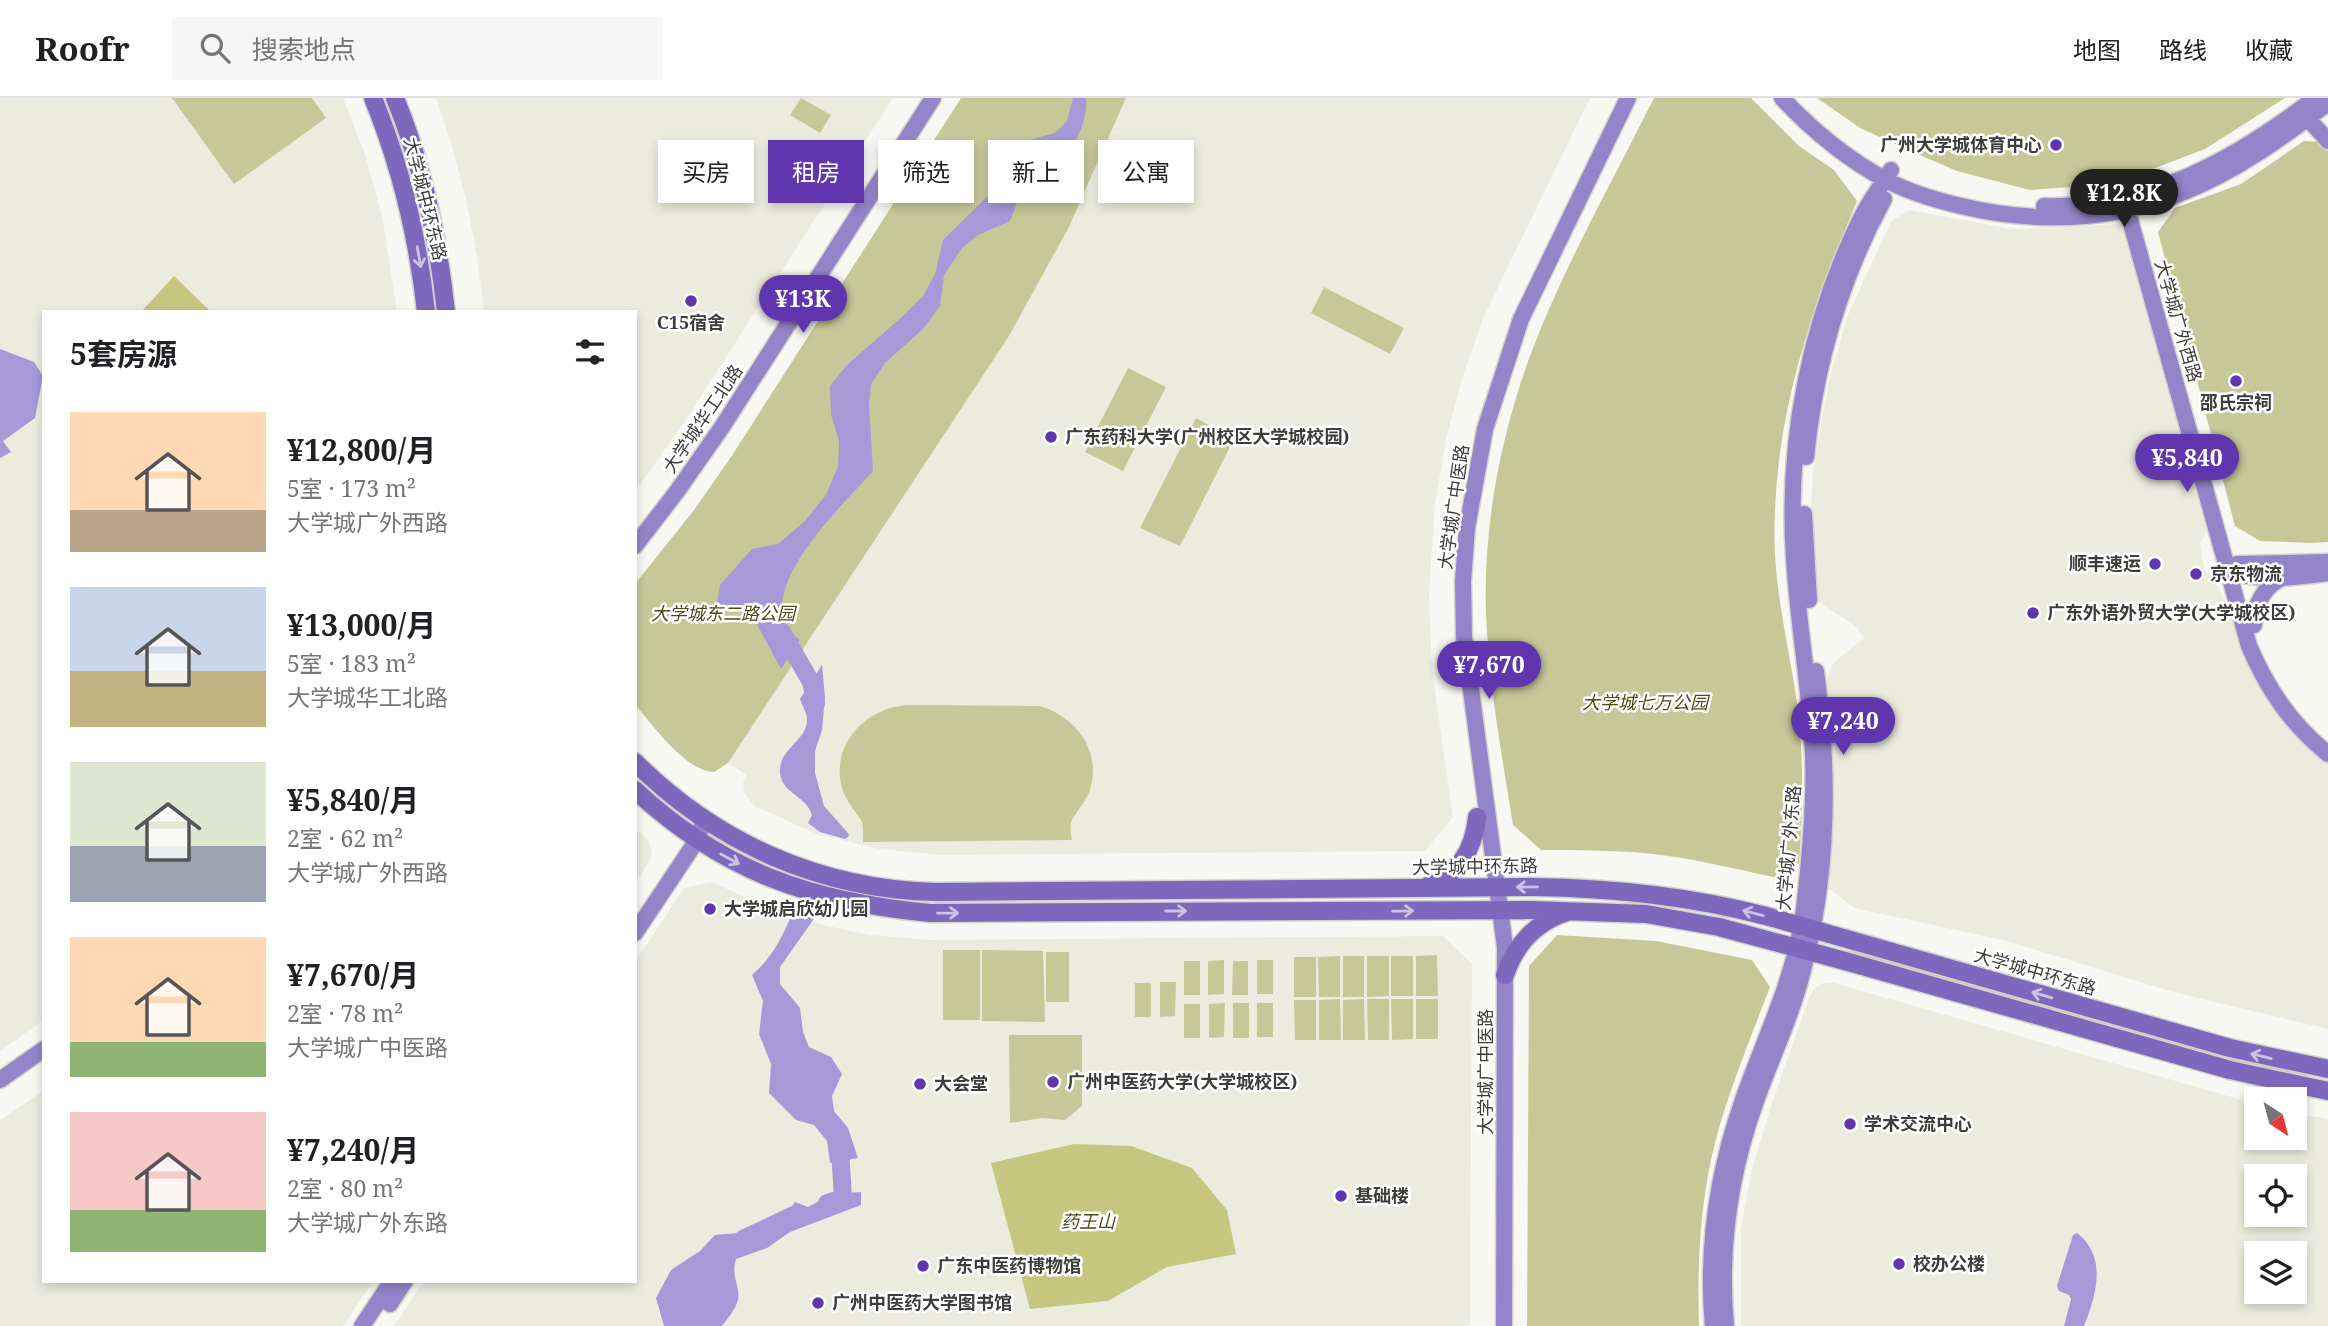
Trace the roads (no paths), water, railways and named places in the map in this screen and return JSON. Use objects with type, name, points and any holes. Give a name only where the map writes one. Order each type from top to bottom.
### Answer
[{"type":"main road","name":"大学城中环东路","points":[[373,98],[391,144],[410,212],[426,310]]},
{"type":"main road","name":"大学城中环东路","points":[[395,98],[410,137],[430,208],[446,310]]},
{"type":"main road","name":"大学城华工北路","points":[[637,528],[714,422],[922,98]]},
{"type":"main road","name":"大学城华工北路","points":[[637,543],[722,427],[933,98]]},
{"type":"main road","name":"大学城广中医路","points":[[1493,888],[1477,817],[1453,618],[1457,527],[1471,448],[1492,372],[1512,315],[1617,98]]},
{"type":"main road","name":"大学城广中医路","points":[[1504,1326],[1506,975],[1493,888],[1464,638],[1463,582],[1469,512],[1485,429],[1504,363],[1521,319],[1628,98]]},
{"type":"main road","points":[[1782,98],[1828,140],[1892,177],[1952,204],[2019,216],[2075,217],[2186,191],[2225,172],[2304,114],[2328,103]]},
{"type":"main road","points":[[1797,98],[1892,177]]},
{"type":"main road","points":[[2304,114],[2315,98]]},
{"type":"main road","points":[[2304,114],[2328,141]]},
{"type":"main road","name":"大学城广外东路","points":[[1726,1326],[1724,1256],[1735,1175],[1747,1128],[1797,992],[1823,834],[1824,751],[1806,565],[1804,499],[1808,442],[1821,365],[1832,323],[1855,257],[1892,177]]},
{"type":"main road","name":"大学城广外西路","points":[[2131,204],[2235,570],[2267,661],[2283,691],[2306,720],[2328,740]]},
{"type":"main road","points":[[2235,570],[2328,562]]},
{"type":"main road","points":[[2235,570],[2286,576],[2328,573]]},
{"type":"main road","name":"大学城广外西路","points":[[2235,570],[2249,646],[2263,677],[2290,718],[2328,754]]},
{"type":"main road","points":[[2254,625],[2255,610],[2264,593],[2277,580],[2286,576]]},
{"type":"main road","name":"大学城中环东路","points":[[637,764],[704,820],[754,849],[805,870],[859,884],[937,892],[1572,887],[1650,893],[1724,905],[2230,1048],[2323,1069]]},
{"type":"main road","points":[[637,792],[692,837],[755,872],[811,893],[870,906],[919,912],[1571,911],[1667,917],[1719,927],[1802,949],[2230,1070],[2321,1090],[2323,1069]]},
{"type":"main road","points":[[1417,889],[1440,881],[1459,865],[1472,842],[1477,817]]},
{"type":"main road","points":[[637,911],[704,820]]},
{"type":"main road","points":[[637,930],[692,837]]},
{"type":"main road","name":"大学城广中医路","points":[[1493,1326],[1496,911]]},
{"type":"main road","points":[[1506,975],[1516,950],[1528,936],[1544,923],[1571,911]]},
{"type":"main road","name":"大学城广外东路","points":[[1713,1326],[1711,1255],[1723,1172],[1735,1125],[1802,949]]},
{"type":"main road","points":[[0,1080],[42,1050]]},
{"type":"main road","points":[[0,1091],[42,1062]]},
{"type":"main road","points":[[362,1326],[391,1283]]},
{"type":"main road","points":[[375,1326],[404,1283]]},
{"type":"waterway","points":[[782,632],[811,682],[816,704]]},
{"type":"waterway","points":[[827,1203],[843,1198],[837,1139]]},
{"type":"waterway","points":[[743,1239],[794,1215]]},
{"type":"place","name":"广州大学城体育中心","points":[[2056,145]]},
{"type":"place","name":"C15宿舍","points":[[691,301]]},
{"type":"place","name":"邵氏宗祠","points":[[2236,381]]},
{"type":"place","name":"广东药科大学(广州校区大学城校园)","points":[[1051,437]]},
{"type":"place","name":"顺丰速运","points":[[2155,564]]},
{"type":"place","name":"京东物流","points":[[2196,574]]},
{"type":"place","name":"广东外语外贸大学(大学城校区)","points":[[2033,613]]},
{"type":"place","name":"大学城启欣幼儿园","points":[[710,909]]},
{"type":"place","name":"广州中医药大学(大学城校区)","points":[[1053,1082]]},
{"type":"place","name":"大会堂","points":[[920,1084]]},
{"type":"place","name":"学术交流中心","points":[[1850,1124]]},
{"type":"place","name":"基础楼","points":[[1341,1196]]},
{"type":"place","name":"校办公楼","points":[[1899,1264]]},
{"type":"place","name":"广东中医药博物馆","points":[[923,1266]]},
{"type":"place","name":"广州中医药大学图书馆","points":[[818,1303]]},
{"type":"park label","name":"大学城东二路公园","points":[[723,614]]},
{"type":"park label","name":"大学城七万公园","points":[[1645,703]]},
{"type":"park label","name":"药王山","points":[[1088,1222]]}]
